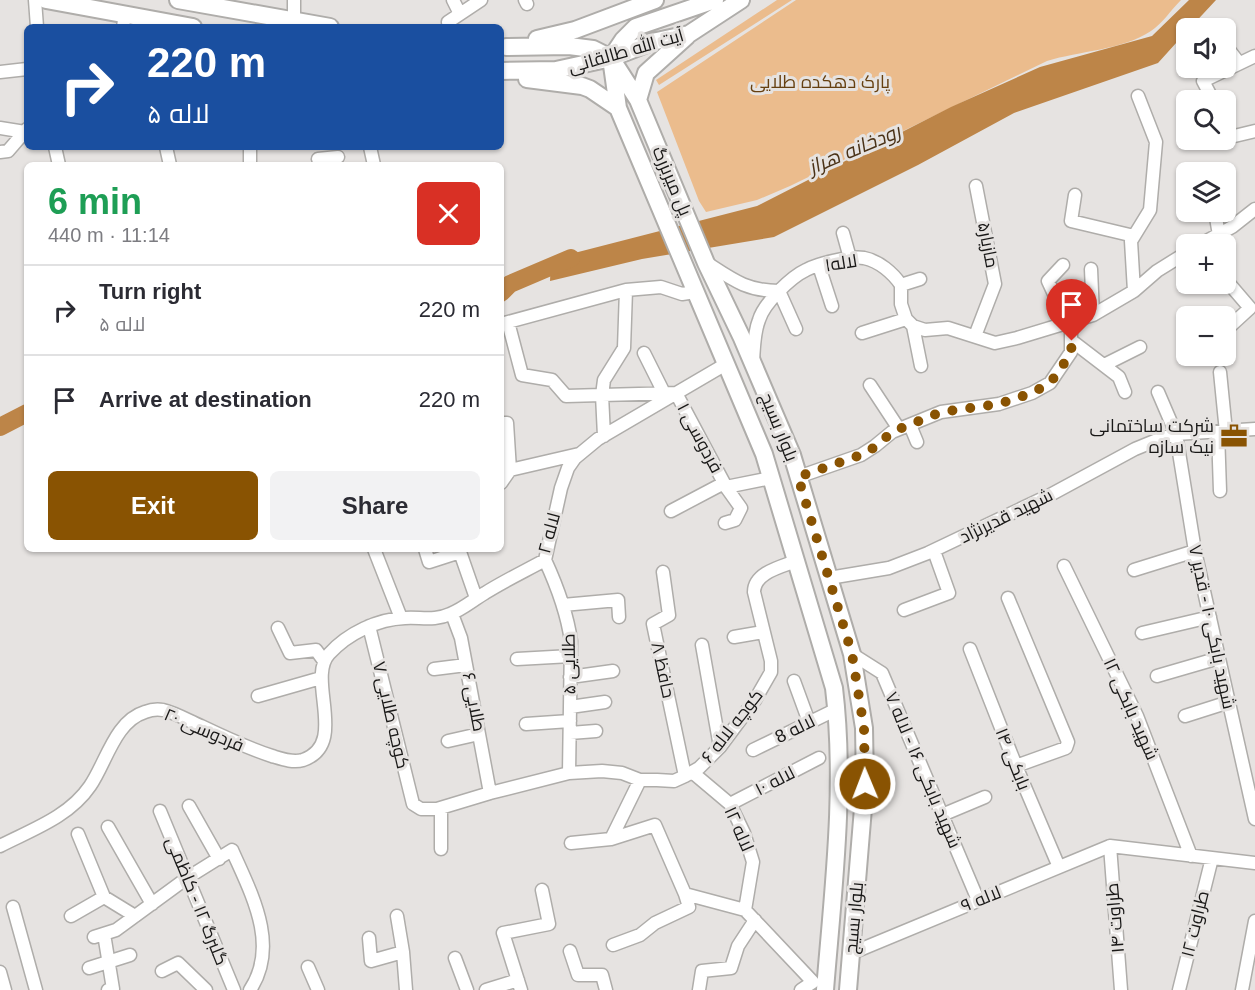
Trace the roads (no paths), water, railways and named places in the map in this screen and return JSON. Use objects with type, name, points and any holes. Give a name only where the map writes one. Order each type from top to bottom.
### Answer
[{"type":"main road","points":[[46,0],[124,20],[163,24]]},
{"type":"main road","points":[[178,0],[215,3],[315,24]]},
{"type":"main road","name":"آیت الله طالقانی","points":[[504,47],[575,30],[655,0]]},
{"type":"main road","points":[[504,47],[557,46],[592,49],[611,58],[623,40],[636,27],[715,0]]},
{"type":"main road","name":"آیت الله طالقانی","points":[[504,73],[556,70],[611,58],[652,42],[688,34],[741,0]]},
{"type":"main road","points":[[645,24],[640,30],[641,37],[646,42],[652,42]]},
{"type":"main road","points":[[638,100],[646,73],[688,34]]},
{"type":"main road","points":[[556,70],[563,65],[566,57],[563,50],[557,46]]},
{"type":"main road","name":"پل میربزرگ","points":[[611,58],[638,100],[706,262]]},
{"type":"main road","name":"پل میربزرگ","points":[[611,58],[618,108],[685,271]]},
{"type":"main road","points":[[504,73],[582,86],[618,108]]},
{"type":"main road","name":"بلوار بسیج","points":[[706,262],[742,338],[792,455],[852,654],[864,728],[865,784],[848,990]]},
{"type":"main road","name":"بلوار بسیج","points":[[685,271],[764,454],[834,688],[837,709],[839,784],[819,986]]},
{"type":"main road","points":[[719,348],[720,334],[725,330],[732,329],[742,338]]},
{"type":"main road","points":[[839,784],[865,784]]},
{"type":"street","points":[[35,0],[37,24]]},
{"type":"street","points":[[294,0],[294,20]]},
{"type":"street","points":[[453,0],[460,14]]},
{"type":"street","points":[[448,24],[448,22],[482,0]]},
{"type":"street","points":[[1208,90],[1203,81],[1255,56]]},
{"type":"street","points":[[1236,59],[1239,63]]},
{"type":"street","points":[[0,72],[24,69]]},
{"type":"street","points":[[1134,291],[1131,241],[1150,210],[1156,142],[1138,96]]},
{"type":"street","points":[[0,128],[24,130]]},
{"type":"street","points":[[1236,136],[1255,131]]},
{"type":"street","points":[[0,152],[8,151],[24,132]]},
{"type":"street","points":[[318,159],[338,156]]},
{"type":"street","name":"مازیار۵","points":[[975,336],[995,284],[976,186]]},
{"type":"street","points":[[1075,195],[1071,221],[1134,236]]},
{"type":"street","points":[[1220,234],[1255,208]]},
{"type":"street","points":[[843,233],[849,258]]},
{"type":"street","name":"لاله۱","points":[[753,363],[759,319],[765,307],[779,291],[805,270],[849,258],[866,258],[879,264],[901,285]]},
{"type":"street","points":[[862,333],[910,323],[925,330],[948,328],[995,342],[1017,338],[1093,315],[1134,291],[1156,271],[1176,259]]},
{"type":"street","points":[[706,262],[739,284],[761,291],[779,291],[796,329]]},
{"type":"street","points":[[819,266],[832,306]]},
{"type":"street","points":[[798,477],[861,455],[875,447],[892,432],[941,412],[999,404],[1032,393],[1050,383],[1071,352],[1069,322],[1048,281],[1063,266]]},
{"type":"street","points":[[1091,270],[1093,315]]},
{"type":"street","points":[[920,279],[901,285],[901,304],[910,323],[921,366]]},
{"type":"street","points":[[670,393],[566,396],[552,380],[522,375],[505,323],[626,290],[661,287],[682,294],[695,292]]},
{"type":"street","points":[[604,436],[602,395],[604,380],[624,348],[626,290]]},
{"type":"street","points":[[1236,292],[1250,309],[1236,321]]},
{"type":"street","points":[[1072,341],[1119,377],[1125,392]]},
{"type":"street","points":[[1104,365],[1140,347]]},
{"type":"street","name":"فردوسی ۱","points":[[644,353],[741,508],[735,520],[725,523]]},
{"type":"street","name":"لاله ۲","points":[[324,661],[350,637],[369,626],[386,619],[438,619],[452,614],[544,560],[561,488],[568,468],[580,454],[670,393],[726,364]]},
{"type":"street","points":[[1220,372],[1222,432],[1220,491]]},
{"type":"street","points":[[870,385],[917,442]]},
{"type":"street","name":"شهید بابکی ۱۰ - قدیر ۷","points":[[1158,392],[1176,434],[1195,551],[1255,819]]},
{"type":"street","points":[[504,423],[507,423],[510,470],[504,479]]},
{"type":"street","name":"شهید قدیرنژاد","points":[[829,578],[889,568],[934,551],[1050,495],[1135,449],[1176,434],[1255,429]]},
{"type":"street","points":[[510,470],[580,454]]},
{"type":"street","points":[[672,511],[725,485],[771,478]]},
{"type":"street","points":[[904,610],[949,593],[934,551]]},
{"type":"street","points":[[1134,570],[1195,551]]},
{"type":"street","points":[[375,552],[401,618]]},
{"type":"street","points":[[426,552],[429,562],[460,552],[476,598]]},
{"type":"street","name":"طلایی ۵","points":[[544,560],[556,584],[568,621],[571,656],[569,773]]},
{"type":"street","name":"کوچه لاله ۶","points":[[413,804],[421,809],[441,808],[569,773],[622,772],[640,780],[674,781],[699,768],[720,747],[755,700],[771,672],[771,661],[754,585],[766,574],[796,561]]},
{"type":"street","name":"شهید بابکی ۱۲","points":[[1064,566],[1137,716],[1191,856]]},
{"type":"street","name":"حافظ ۸","points":[[663,572],[669,615],[653,624],[689,774]]},
{"type":"street","points":[[1008,598],[1068,742],[1066,748],[1016,766]]},
{"type":"street","points":[[563,605],[618,600],[619,617]]},
{"type":"street","name":"طلایی ۶","points":[[452,614],[461,638],[490,793]]},
{"type":"street","points":[[1142,633],[1210,617]]},
{"type":"street","name":"کوچه طلایی ۷","points":[[369,626],[413,804]]},
{"type":"street","points":[[258,696],[321,678],[321,666],[324,661],[316,650],[290,653],[278,628]]},
{"type":"street","points":[[734,637],[763,632]]},
{"type":"street","points":[[702,645],[720,747]]},
{"type":"street","name":"بابکی ۱۴","points":[[970,650],[1059,867]]},
{"type":"street","name":"شهید بابکی ۱۶ - لاله ۷","points":[[852,654],[882,673],[978,900]]},
{"type":"street","points":[[517,659],[571,656]]},
{"type":"street","points":[[1157,676],[1219,658]]},
{"type":"street","points":[[434,669],[466,665]]},
{"type":"street","points":[[570,677],[613,671]]},
{"type":"street","name":"فردوسی ۲۰","points":[[0,846],[42,825],[77,802],[101,767],[119,731],[130,719],[145,712],[161,710],[249,748],[287,761],[302,760],[315,753],[324,735],[326,707],[321,678]]},
{"type":"street","points":[[794,681],[809,722]]},
{"type":"street","points":[[570,707],[606,702]]},
{"type":"street","points":[[1185,717],[1229,702]]},
{"type":"street","name":"لاله 8","points":[[753,750],[837,709]]},
{"type":"street","points":[[525,724],[596,731]]},
{"type":"street","points":[[448,741],[479,734]]},
{"type":"street","name":"لاله ۱۰","points":[[730,804],[819,758]]},
{"type":"street","name":"لاله ۱۲","points":[[689,774],[730,804],[744,833],[753,862],[745,910]]},
{"type":"street","points":[[611,839],[640,780]]},
{"type":"street","points":[[942,815],[985,797]]},
{"type":"street","points":[[189,806],[219,859]]},
{"type":"street","points":[[441,808],[441,849]]},
{"type":"street","name":"گلبرگ ۱۲ - کاظمی","points":[[160,811],[234,990]]},
{"type":"street","points":[[571,843],[611,839],[654,825],[685,894],[689,907],[655,923],[640,935],[613,945]]},
{"type":"street","points":[[108,827],[152,904]]},
{"type":"street","points":[[78,834],[104,897],[135,916]]},
{"type":"street","points":[[1110,846],[1255,863]]},
{"type":"street","name":"لاله ۹","points":[[852,953],[1110,846]]},
{"type":"street","name":"طراوت ۱۴","points":[[1110,846],[1121,990]]},
{"type":"street","points":[[108,990],[113,989],[109,962],[99,935],[116,930],[188,878],[232,850],[258,909],[264,952],[250,990]]},
{"type":"street","name":"طراوت ۱۲","points":[[1179,990],[1212,858]]},
{"type":"street","points":[[486,990],[520,985],[503,933],[549,924],[542,890]]},
{"type":"street","points":[[685,894],[745,910],[819,986]]},
{"type":"street","points":[[71,916],[104,897]]},
{"type":"street","points":[[13,907],[36,990]]},
{"type":"street","points":[[397,916],[406,990]]},
{"type":"street","points":[[699,990],[702,971],[731,968],[738,946],[756,920]]},
{"type":"street","points":[[1242,990],[1255,921]]},
{"type":"street","points":[[369,938],[371,962],[403,952]]},
{"type":"street","points":[[570,951],[578,975],[602,975],[606,990]]},
{"type":"street","points":[[88,968],[130,955]]},
{"type":"street","points":[[455,958],[466,990]]},
{"type":"street","points":[[162,971],[178,963],[206,990]]},
{"type":"street","points":[[308,967],[318,990]]},
{"type":"street","points":[[0,972],[5,990]]},
{"type":"street","points":[[801,990],[819,986]]},
{"type":"waterway","name":"رودخانه هراز","points":[[504,290],[510,284],[571,258]]},
{"type":"waterway","name":"رودخانه هراز","points":[[0,427],[24,415]]},
{"type":"place","name":"شرکت ساختمانی نیک سازه","points":[[1234,436]]},
{"type":"park label","name":"پارک دهکده طلایی","points":[[820,82]]}]
